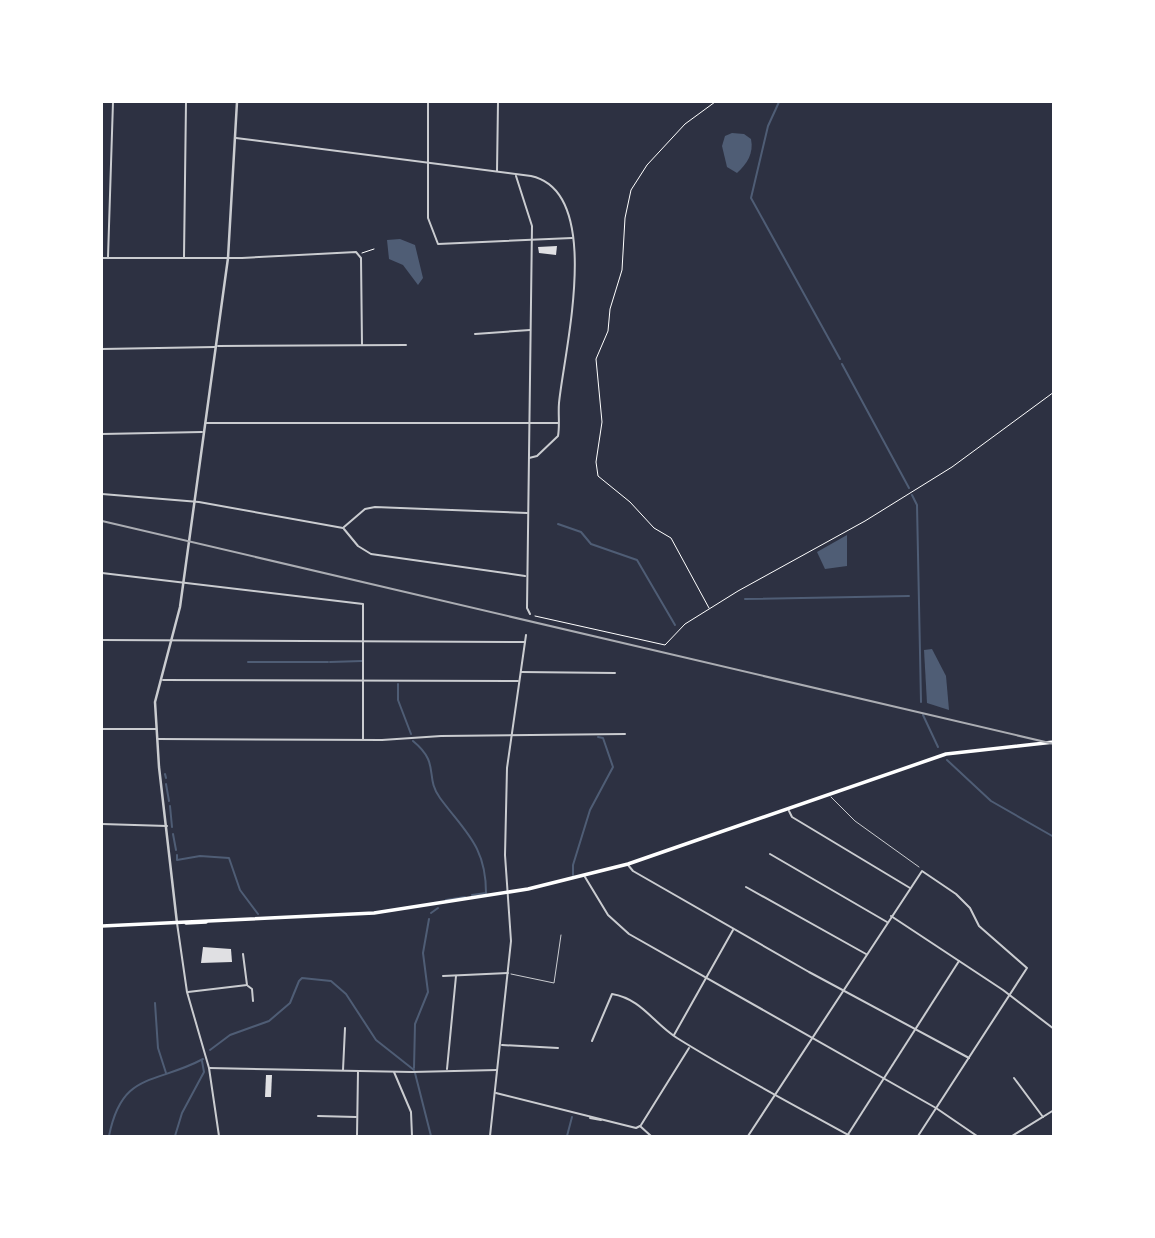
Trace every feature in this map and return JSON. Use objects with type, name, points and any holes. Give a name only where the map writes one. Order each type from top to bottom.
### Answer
[{"type":"main road","points":[[102,928],[374,913],[508,893],[585,877],[628,864],[946,754],[1054,742]]},
{"type":"street","points":[[108,258],[113,102]]},
{"type":"street","points":[[184,258],[186,102]]},
{"type":"street","points":[[219,1136],[209,1068],[187,992],[177,923],[155,702],[174,639],[195,502],[228,258],[237,102]]},
{"type":"street","points":[[428,102],[428,218],[431,232],[440,245],[574,238]]},
{"type":"street","points":[[496,172],[498,102]]},
{"type":"street","points":[[234,138],[541,178],[562,197],[574,238],[571,337],[556,439],[537,456],[529,458]]},
{"type":"street","points":[[516,175],[531,219],[532,242],[527,576],[527,608],[530,614]]},
{"type":"street","points":[[102,258],[228,258],[360,253],[362,345]]},
{"type":"street","points":[[475,334],[531,330]]},
{"type":"street","points":[[102,349],[406,345]]},
{"type":"street","points":[[205,423],[559,423]]},
{"type":"street","points":[[102,434],[204,432]]},
{"type":"street","points":[[102,494],[195,502],[343,528],[358,546],[371,554],[527,576]]},
{"type":"street","points":[[343,528],[366,509],[375,507],[528,513]]},
{"type":"street","points":[[102,573],[184,580],[363,604],[363,740]]},
{"type":"street","points":[[490,1136],[511,941],[506,776],[526,635]]},
{"type":"street","points":[[102,640],[525,642]]},
{"type":"street","points":[[522,672],[614,673]]},
{"type":"street","points":[[162,680],[520,681]]},
{"type":"street","points":[[102,729],[157,729]]},
{"type":"street","points":[[157,740],[363,740],[625,734]]},
{"type":"street","points":[[788,810],[792,817],[910,888]]},
{"type":"street","points":[[102,824],[167,826]]},
{"type":"street","points":[[770,854],[887,922]]},
{"type":"street","points":[[628,864],[633,871],[969,1058]]},
{"type":"street","points":[[748,1136],[922,871],[956,894],[970,908],[979,926],[1027,968],[918,1136]]},
{"type":"street","points":[[585,877],[608,915],[623,930],[936,1108],[977,1136]]},
{"type":"street","points":[[746,887],[866,954]]},
{"type":"street","points":[[891,916],[1011,995],[1054,1029]]},
{"type":"street","points":[[674,1035],[734,928]]},
{"type":"street","points":[[243,954],[246,960],[247,985]]},
{"type":"street","points":[[592,1041],[612,994],[638,1003],[690,1046],[848,1136],[959,961]]},
{"type":"street","points":[[443,976],[509,974]]},
{"type":"street","points":[[447,1070],[456,976]]},
{"type":"street","points":[[187,992],[247,985],[252,989],[253,1001]]},
{"type":"street","points":[[343,1071],[345,1028]]},
{"type":"street","points":[[501,1045],[558,1048]]},
{"type":"street","points":[[496,1093],[636,1128],[640,1126],[690,1046]]},
{"type":"street","points":[[209,1068],[394,1072],[498,1070]]},
{"type":"street","points":[[357,1136],[358,1071]]},
{"type":"street","points":[[394,1072],[411,1112],[412,1136]]},
{"type":"street","points":[[1014,1079],[1043,1117]]},
{"type":"street","points":[[1012,1136],[1054,1110]]},
{"type":"street","points":[[318,1116],[357,1117]]},
{"type":"street","points":[[640,1126],[651,1136]]},
{"type":"lane","points":[[831,796],[855,821],[919,867]]},
{"type":"lane","points":[[509,974],[554,983],[561,935]]},
{"type":"path","points":[[711,609],[671,538],[654,528],[630,502],[598,476],[596,462],[602,422],[595,368],[622,270],[625,218],[631,190],[647,165],[685,124],[715,102]]},
{"type":"path","points":[[360,253],[374,250]]},
{"type":"path","points":[[530,614],[661,645],[685,624],[738,591],[865,521],[952,467],[1054,392]]},
{"type":"water","points":[[732,133],[744,134],[751,139],[752,144],[749,158],[737,173],[727,167],[722,146],[725,136]]},
{"type":"water","points":[[400,239],[415,245],[423,278],[418,285],[403,265],[389,259],[387,240]]},
{"type":"water","points":[[847,535],[847,566],[825,569],[817,552]]},
{"type":"water","points":[[932,649],[946,676],[949,710],[927,703],[924,650]]},
{"type":"building","points":[[557,246],[556,255],[539,253],[538,247]]},
{"type":"building","points":[[203,947],[231,949],[232,962],[201,963]]},
{"type":"building","points":[[266,1075],[272,1075],[271,1097],[265,1097]]},
{"type":"waterway","points":[[779,102],[768,126],[751,198],[840,359]]},
{"type":"waterway","points":[[842,364],[909,488]]},
{"type":"waterway","points":[[912,495],[917,505],[921,702]]},
{"type":"waterway","points":[[558,524],[581,532],[591,544],[637,560],[675,625]]},
{"type":"waterway","points":[[745,599],[909,596]]},
{"type":"waterway","points":[[330,662],[362,661]]},
{"type":"waterway","points":[[248,662],[328,662]]},
{"type":"waterway","points":[[398,684],[398,700],[411,734]]},
{"type":"waterway","points":[[923,715],[938,747]]},
{"type":"waterway","points":[[573,875],[573,865],[590,810],[613,767],[603,738],[598,737]]},
{"type":"waterway","points":[[413,741],[422,749],[430,763],[435,790],[478,851],[486,893],[472,895]]},
{"type":"waterway","points":[[947,760],[991,801],[1054,837]]},
{"type":"waterway","points":[[165,774],[166,778]]},
{"type":"waterway","points":[[166,784],[169,801]]},
{"type":"waterway","points":[[170,806],[172,827]]},
{"type":"waterway","points":[[173,834],[176,850]]},
{"type":"waterway","points":[[177,855],[177,860],[200,856],[229,858],[240,890],[258,914]]},
{"type":"waterway","points":[[446,900],[465,897]]},
{"type":"waterway","points":[[431,913],[438,908]]},
{"type":"waterway","points":[[414,1068],[415,1024],[428,992],[423,953],[429,919]]},
{"type":"waterway","points":[[210,1050],[230,1035],[269,1021],[290,1003],[302,978],[331,981],[346,994],[376,1040],[414,1070]]},
{"type":"waterway","points":[[155,1003],[158,1048],[166,1073]]},
{"type":"waterway","points":[[109,1136],[122,1100],[132,1090],[142,1083],[203,1059]]},
{"type":"waterway","points":[[175,1136],[182,1113],[204,1072],[202,1061]]},
{"type":"waterway","points":[[415,1073],[431,1136]]},
{"type":"waterway","points":[[567,1136],[572,1117]]},
{"type":"railway","points":[[102,521],[1054,744]]}]
